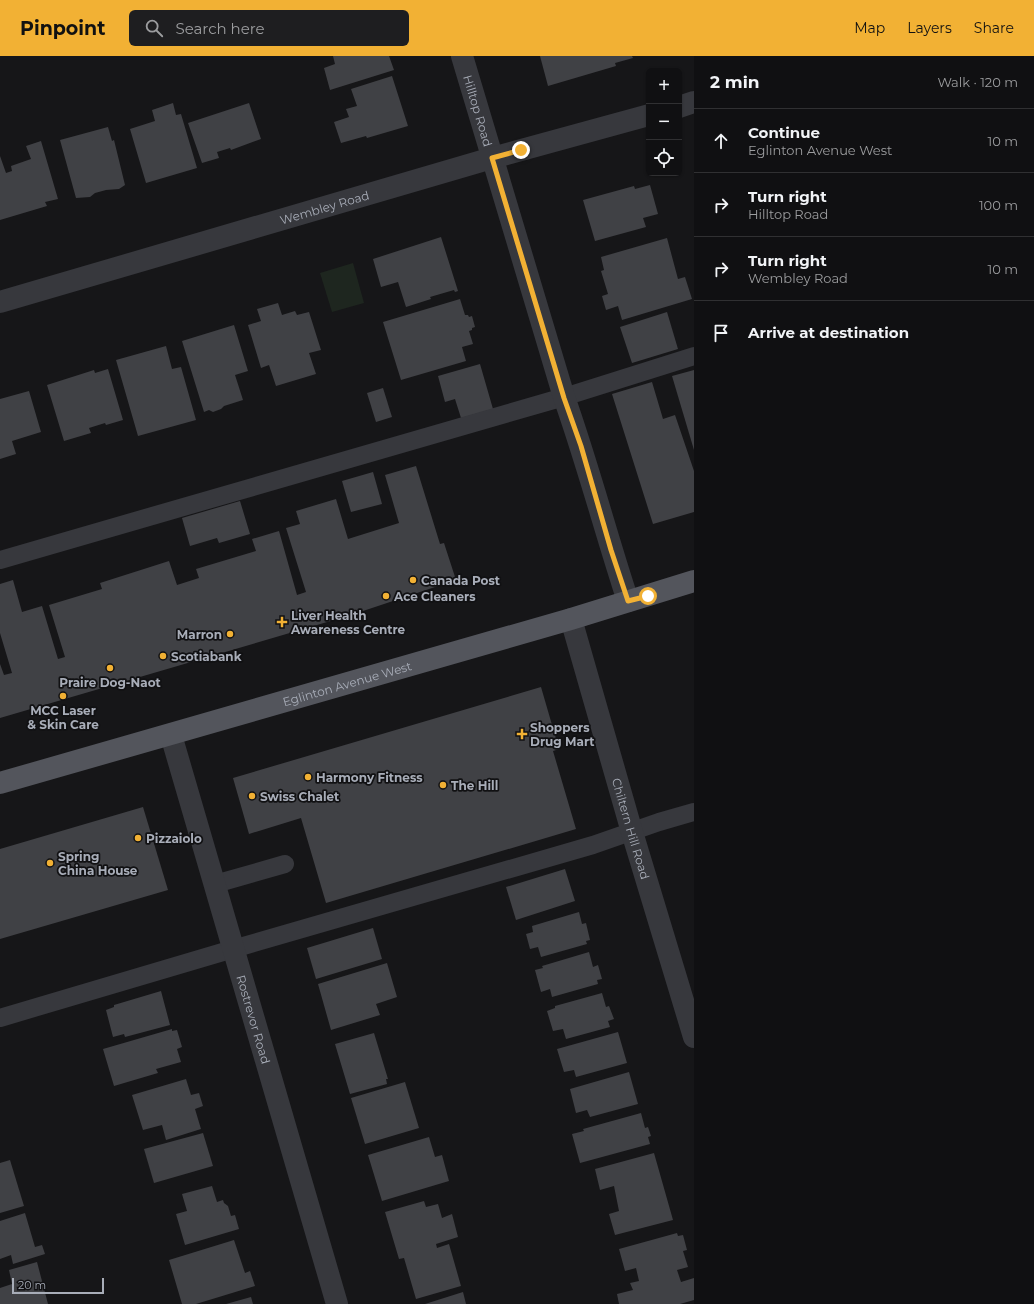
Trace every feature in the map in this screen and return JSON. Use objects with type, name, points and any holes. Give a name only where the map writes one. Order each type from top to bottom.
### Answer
[{"type":"main road","name":"Eglinton Avenue West","points":[[0,783],[571,619],[694,581]]},
{"type":"street","name":"Hilltop Road","points":[[462,56],[564,398],[581,446],[611,550],[628,601]]},
{"type":"street","points":[[682,106],[694,102]]},
{"type":"street","name":"Wembley Road","points":[[0,302],[492,158],[646,116]]},
{"type":"street","name":"Chiltern Hill Road","points":[[571,619],[632,832],[694,1037]]},
{"type":"street","name":"Rostrevor Road","points":[[171,735],[337,1304]]},
{"type":"lane","points":[[0,560],[564,398],[694,356]]},
{"type":"lane","points":[[0,1018],[593,845],[659,822],[694,812]]},
{"type":"lane","points":[[215,884],[285,864]]},
{"type":"shaded area","points":[[353,263],[364,303],[332,312],[320,273]]},
{"type":"building","points":[[333,56],[389,56],[394,70],[330,90],[324,68],[335,64]]},
{"type":"building","points":[[540,56],[632,56],[633,58],[615,63],[616,66],[548,86]]},
{"type":"building","points":[[392,76],[408,126],[367,138],[366,136],[341,143],[334,122],[349,117],[346,109],[357,106],[351,89]]},
{"type":"building","points":[[173,103],[176,115],[181,114],[197,168],[146,183],[130,129],[155,121],[152,110]]},
{"type":"building","points":[[249,103],[261,139],[231,150],[230,148],[217,152],[219,158],[202,163],[188,123]]},
{"type":"building","points":[[108,127],[112,141],[114,140],[125,185],[119,189],[95,193],[90,197],[76,198],[60,140]]},
{"type":"building","points":[[41,141],[58,199],[45,202],[47,206],[0,220],[0,156],[6,173],[12,171],[11,166],[31,159],[26,146]]},
{"type":"building","points":[[650,185],[658,214],[643,218],[646,227],[595,241],[583,200],[634,186],[635,189]]},
{"type":"building","points":[[441,237],[458,291],[455,292],[454,290],[430,297],[431,299],[406,307],[398,282],[381,287],[373,259]]},
{"type":"building","points":[[667,238],[678,279],[685,277],[692,299],[622,320],[618,306],[606,310],[602,296],[608,294],[601,271],[604,270],[601,257]]},
{"type":"building","points":[[460,299],[465,315],[468,315],[469,317],[472,316],[475,327],[469,331],[473,344],[462,347],[466,361],[401,380],[383,322]]},
{"type":"building","points":[[278,303],[282,315],[295,311],[297,315],[309,312],[321,350],[309,353],[316,374],[276,386],[269,365],[261,368],[248,325],[261,321],[257,309]]},
{"type":"building","points":[[667,312],[678,349],[632,363],[620,327]]},
{"type":"building","points":[[234,325],[248,371],[235,375],[243,400],[224,406],[213,412],[209,410],[204,412],[182,341]]},
{"type":"building","points":[[166,346],[172,369],[181,367],[196,420],[138,436],[116,360]]},
{"type":"building","points":[[480,364],[493,409],[461,418],[455,399],[445,402],[438,376]]},
{"type":"building","points":[[108,369],[123,420],[106,425],[105,423],[89,428],[91,433],[64,441],[47,385],[94,370],[95,373]]},
{"type":"building","points":[[694,370],[694,450],[672,376]]},
{"type":"building","points":[[652,382],[663,419],[675,415],[694,471],[694,512],[653,524],[612,394]]},
{"type":"building","points":[[383,388],[392,417],[376,422],[367,393]]},
{"type":"building","points":[[29,391],[41,432],[12,441],[16,454],[0,459],[0,399]]},
{"type":"building","points":[[416,466],[440,544],[444,543],[456,580],[351,615],[0,718],[0,664],[4,675],[12,673],[0,633],[0,584],[13,580],[22,612],[42,606],[58,659],[65,657],[49,605],[102,589],[100,583],[169,561],[177,585],[199,578],[196,569],[256,551],[252,539],[279,531],[297,595],[306,592],[286,528],[300,524],[296,511],[336,499],[348,539],[399,523],[385,475]]},
{"type":"building","points":[[373,472],[382,504],[351,512],[342,481]]},
{"type":"building","points":[[240,501],[250,534],[219,543],[217,538],[190,546],[182,518]]},
{"type":"building","name":"The Hill","points":[[541,687],[559,749],[553,751],[576,829],[326,903],[301,818],[249,834],[233,778]]},
{"type":"building","points":[[143,807],[168,890],[0,939],[0,849]]},
{"type":"building","points":[[565,869],[575,901],[516,920],[506,887]]},
{"type":"building","points":[[579,912],[582,924],[586,923],[590,940],[586,941],[587,944],[541,957],[538,947],[530,949],[526,934],[533,932],[532,926]]},
{"type":"building","points":[[373,928],[382,959],[316,979],[307,948]]},
{"type":"building","points":[[589,952],[593,967],[598,965],[602,979],[597,980],[598,984],[552,997],[550,989],[541,992],[535,970],[543,968],[542,966]]},
{"type":"building","points":[[387,963],[397,997],[376,1004],[380,1015],[331,1030],[318,984]]},
{"type":"building","points":[[161,991],[170,1025],[125,1037],[124,1034],[113,1037],[106,1010],[114,1007],[114,1005]]},
{"type":"building","points":[[602,993],[606,1007],[609,1006],[614,1019],[608,1021],[610,1027],[566,1039],[563,1029],[553,1031],[547,1011],[555,1008],[555,1006]]},
{"type":"building","points":[[172,1029],[172,1031],[177,1030],[182,1047],[177,1049],[181,1062],[156,1069],[158,1073],[114,1086],[103,1049]]},
{"type":"building","points":[[618,1032],[627,1063],[576,1077],[574,1070],[564,1072],[557,1049]]},
{"type":"building","points":[[374,1033],[388,1079],[386,1079],[387,1084],[350,1094],[335,1044]]},
{"type":"building","points":[[629,1072],[638,1104],[590,1117],[587,1110],[576,1113],[570,1089]]},
{"type":"building","points":[[186,1079],[191,1095],[199,1093],[203,1106],[195,1109],[201,1129],[166,1140],[162,1125],[143,1130],[132,1095]]},
{"type":"building","points":[[405,1082],[419,1128],[365,1144],[351,1098]]},
{"type":"building","points":[[641,1113],[645,1128],[648,1127],[651,1136],[648,1137],[650,1144],[580,1163],[572,1134],[584,1131],[583,1129]]},
{"type":"building","points":[[203,1133],[213,1166],[154,1183],[144,1149]]},
{"type":"building","points":[[429,1137],[435,1157],[442,1155],[449,1181],[382,1201],[368,1155]]},
{"type":"building","points":[[654,1153],[673,1220],[615,1235],[609,1214],[619,1211],[614,1186],[600,1190],[595,1169]]},
{"type":"building","points":[[10,1160],[24,1206],[0,1213],[0,1163]]},
{"type":"building","points":[[212,1186],[217,1202],[223,1200],[228,1206],[231,1216],[235,1215],[239,1229],[185,1245],[176,1214],[187,1211],[182,1194]]},
{"type":"building","points":[[424,1201],[426,1207],[438,1204],[442,1218],[452,1214],[458,1237],[436,1244],[437,1248],[449,1244],[461,1286],[416,1299],[404,1258],[399,1259],[385,1212]]},
{"type":"building","points":[[25,1213],[35,1247],[42,1245],[45,1254],[13,1264],[11,1255],[0,1259],[0,1221]]},
{"type":"building","points":[[677,1233],[678,1236],[683,1235],[687,1250],[683,1251],[688,1267],[677,1270],[681,1282],[694,1278],[694,1300],[680,1304],[619,1304],[617,1294],[633,1290],[630,1283],[639,1281],[636,1268],[625,1271],[619,1249]]},
{"type":"building","points":[[234,1240],[245,1273],[250,1271],[255,1286],[196,1304],[182,1304],[169,1260]]},
{"type":"building","points":[[37,1262],[48,1304],[0,1304],[0,1288],[12,1284],[9,1270]]},
{"type":"building","points":[[463,1292],[466,1304],[425,1304]]},
{"type":"building","points":[[251,1297],[253,1304],[226,1304]]},
{"type":"place","name":"Canada Post","points":[[413,580]]},
{"type":"place","name":"Ace Cleaners","points":[[386,596]]},
{"type":"place","name":"Liver Health Awareness Centre","points":[[282,622]]},
{"type":"place","name":"Marron","points":[[230,634]]},
{"type":"place","name":"Scotiabank","points":[[163,656]]},
{"type":"place","name":"Praire Dog-Naot","points":[[110,668]]},
{"type":"place","name":"MCC Laser & Skin Care","points":[[63,696]]},
{"type":"place","name":"Shoppers Drug Mart","points":[[522,734]]},
{"type":"place","name":"Harmony Fitness","points":[[308,777]]},
{"type":"place","name":"The Hill","points":[[443,785]]},
{"type":"place","name":"Swiss Chalet","points":[[252,796]]},
{"type":"place","name":"Pizzaiolo","points":[[138,838]]},
{"type":"place","name":"Spring China House","points":[[50,863]]},
{"type":"route","points":[[521,150],[492,158],[564,398],[581,446],[611,550],[628,601],[648,596]]}]
